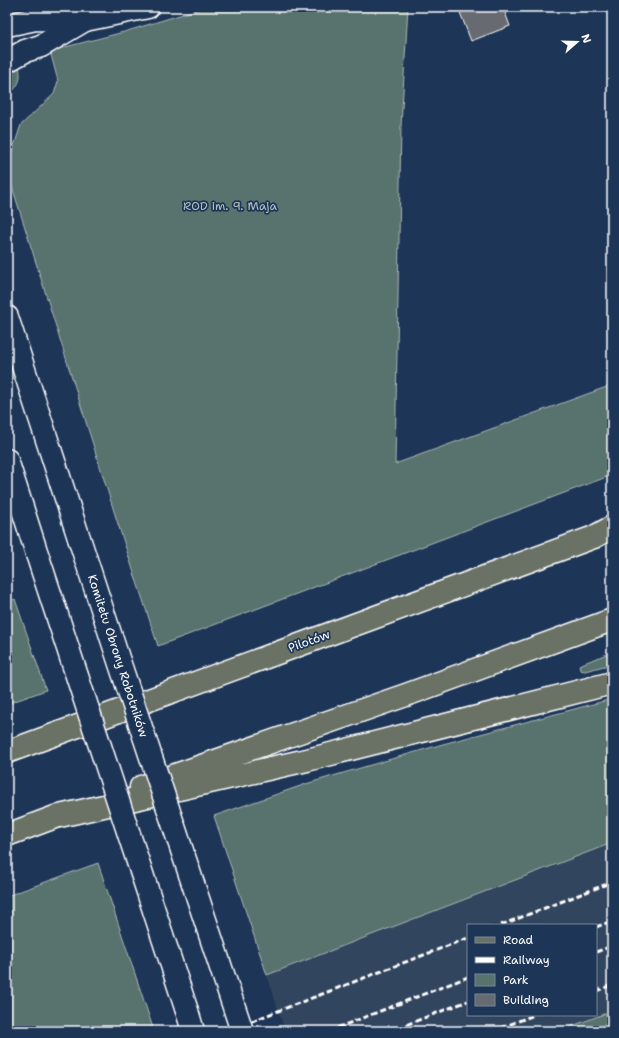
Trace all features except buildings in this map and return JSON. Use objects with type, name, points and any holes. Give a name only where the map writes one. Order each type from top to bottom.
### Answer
[{"type":"main road","name":"Pilotów","points":[[7,752],[606,532]]},
{"type":"main road","points":[[7,834],[406,695],[612,620]]},
{"type":"main road","points":[[55,817],[307,760],[612,682]]},
{"type":"street","points":[[7,25],[36,19],[85,20],[148,7]]},
{"type":"street","points":[[7,61],[25,51],[42,46],[85,20]]},
{"type":"street","name":"Komitetu Obrony Robotników","points":[[7,317],[242,1031]]},
{"type":"street","points":[[7,460],[193,1031]]},
{"type":"shaded area","points":[[612,843],[612,1011],[568,1028],[569,1031],[285,1031],[267,975]]},
{"type":"green space","name":"ROD im. 9. Maja","points":[[206,7],[408,7],[401,126],[395,464],[612,385],[612,475],[158,646],[10,180],[10,158],[21,125],[54,94],[58,81],[50,51],[124,32]]},
{"type":"green space","points":[[18,61],[20,73],[19,81],[7,97],[7,71]]},
{"type":"green space","points":[[7,584],[11,601],[15,599],[46,690],[7,704]]},
{"type":"green space","points":[[612,652],[612,664],[585,671],[580,670],[579,665]]},
{"type":"green space","points":[[612,699],[612,843],[267,975],[214,816],[309,783],[443,744]]},
{"type":"green space","points":[[98,863],[154,1031],[7,1031],[7,896]]},
{"type":"green space","points":[[612,1011],[612,1022],[588,1031],[568,1031],[567,1028]]},
{"type":"railway","points":[[504,924],[612,882]]},
{"type":"railway","points":[[597,927],[612,921]]},
{"type":"railway","points":[[226,1031],[467,938]]},
{"type":"railway","points":[[597,952],[612,946]]},
{"type":"railway","points":[[329,1031],[467,977]]},
{"type":"railway","points":[[597,991],[612,985]]},
{"type":"railway","points":[[390,1031],[467,1001]]},
{"type":"railway","points":[[493,1031],[531,1016]]}]
